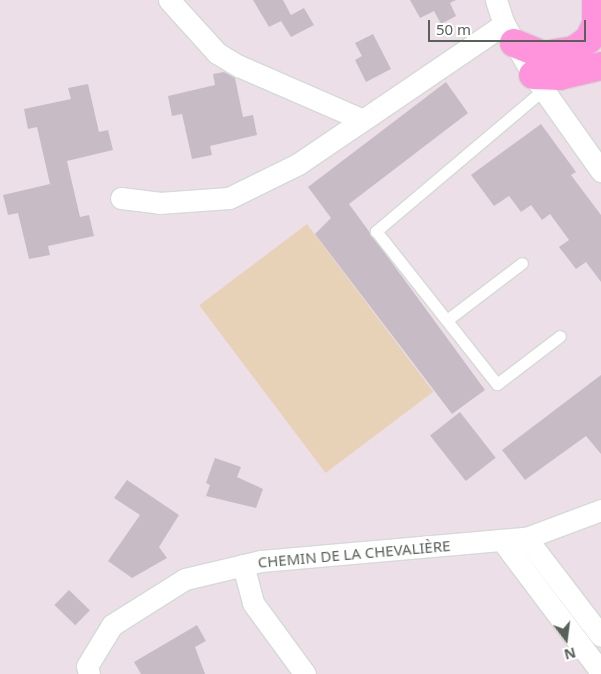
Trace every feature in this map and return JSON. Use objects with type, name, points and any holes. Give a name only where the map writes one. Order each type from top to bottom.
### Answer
[{"type":"highway","points":[[509,34],[543,55],[574,50],[589,39],[596,24],[596,0]]},
{"type":"highway","points":[[538,83],[601,66]]},
{"type":"street","points":[[169,0],[218,52],[239,66],[363,120]]},
{"type":"street","points":[[496,0],[509,34],[538,83],[601,171]]},
{"type":"street","points":[[121,198],[159,203],[228,198],[252,190],[298,164],[363,120],[509,34]]},
{"type":"street","name":"CHEMIN DE LA CHEVALIÈRE","points":[[89,674],[87,666],[112,625],[185,579],[243,565],[503,542],[526,538],[601,510]]},
{"type":"street","points":[[526,538],[601,636]]},
{"type":"street","points":[[503,542],[601,672]]},
{"type":"street","points":[[243,565],[253,602],[305,674]]},
{"type":"lane","points":[[538,83],[376,230],[497,384],[560,336]]},
{"type":"lane","points":[[447,320],[522,263]]},
{"type":"shaded area","points":[[307,224],[433,392],[326,473],[199,305]]},
{"type":"building","points":[[253,0],[283,0],[291,15],[304,8],[314,25],[291,37],[281,21],[269,27]]},
{"type":"building","points":[[410,0],[456,0],[450,3],[456,16],[441,24],[434,11],[420,18]]},
{"type":"building","points":[[373,34],[391,69],[366,82],[355,60],[362,56],[355,43]]},
{"type":"building","points":[[224,72],[235,78],[243,117],[253,115],[257,135],[210,146],[212,155],[192,159],[182,114],[172,116],[168,96],[215,85],[213,74]]},
{"type":"building","points":[[446,82],[468,113],[349,204],[485,390],[452,414],[315,234],[331,218],[308,187]]},
{"type":"building","points":[[88,84],[99,132],[108,130],[113,150],[67,161],[80,217],[89,215],[94,236],[48,246],[50,255],[29,259],[18,213],[8,215],[3,195],[50,184],[37,127],[28,129],[24,109],[71,99],[68,88]]},
{"type":"building","points":[[541,124],[576,172],[571,175],[601,215],[601,282],[586,262],[576,269],[559,247],[569,240],[550,214],[542,220],[531,205],[521,212],[509,196],[494,206],[471,175]]},
{"type":"building","points":[[601,375],[601,454],[586,436],[525,480],[502,450]]},
{"type":"building","points":[[460,412],[496,458],[466,481],[430,435]]},
{"type":"building","points":[[215,458],[241,467],[237,477],[263,489],[256,508],[206,496],[210,485],[206,483]]},
{"type":"building","points":[[127,480],[179,515],[159,547],[167,558],[132,578],[108,561],[140,515],[114,498]]},
{"type":"building","points":[[69,590],[90,610],[75,625],[54,605]]},
{"type":"building","points":[[197,625],[206,641],[195,647],[205,674],[141,674],[134,662]]}]
